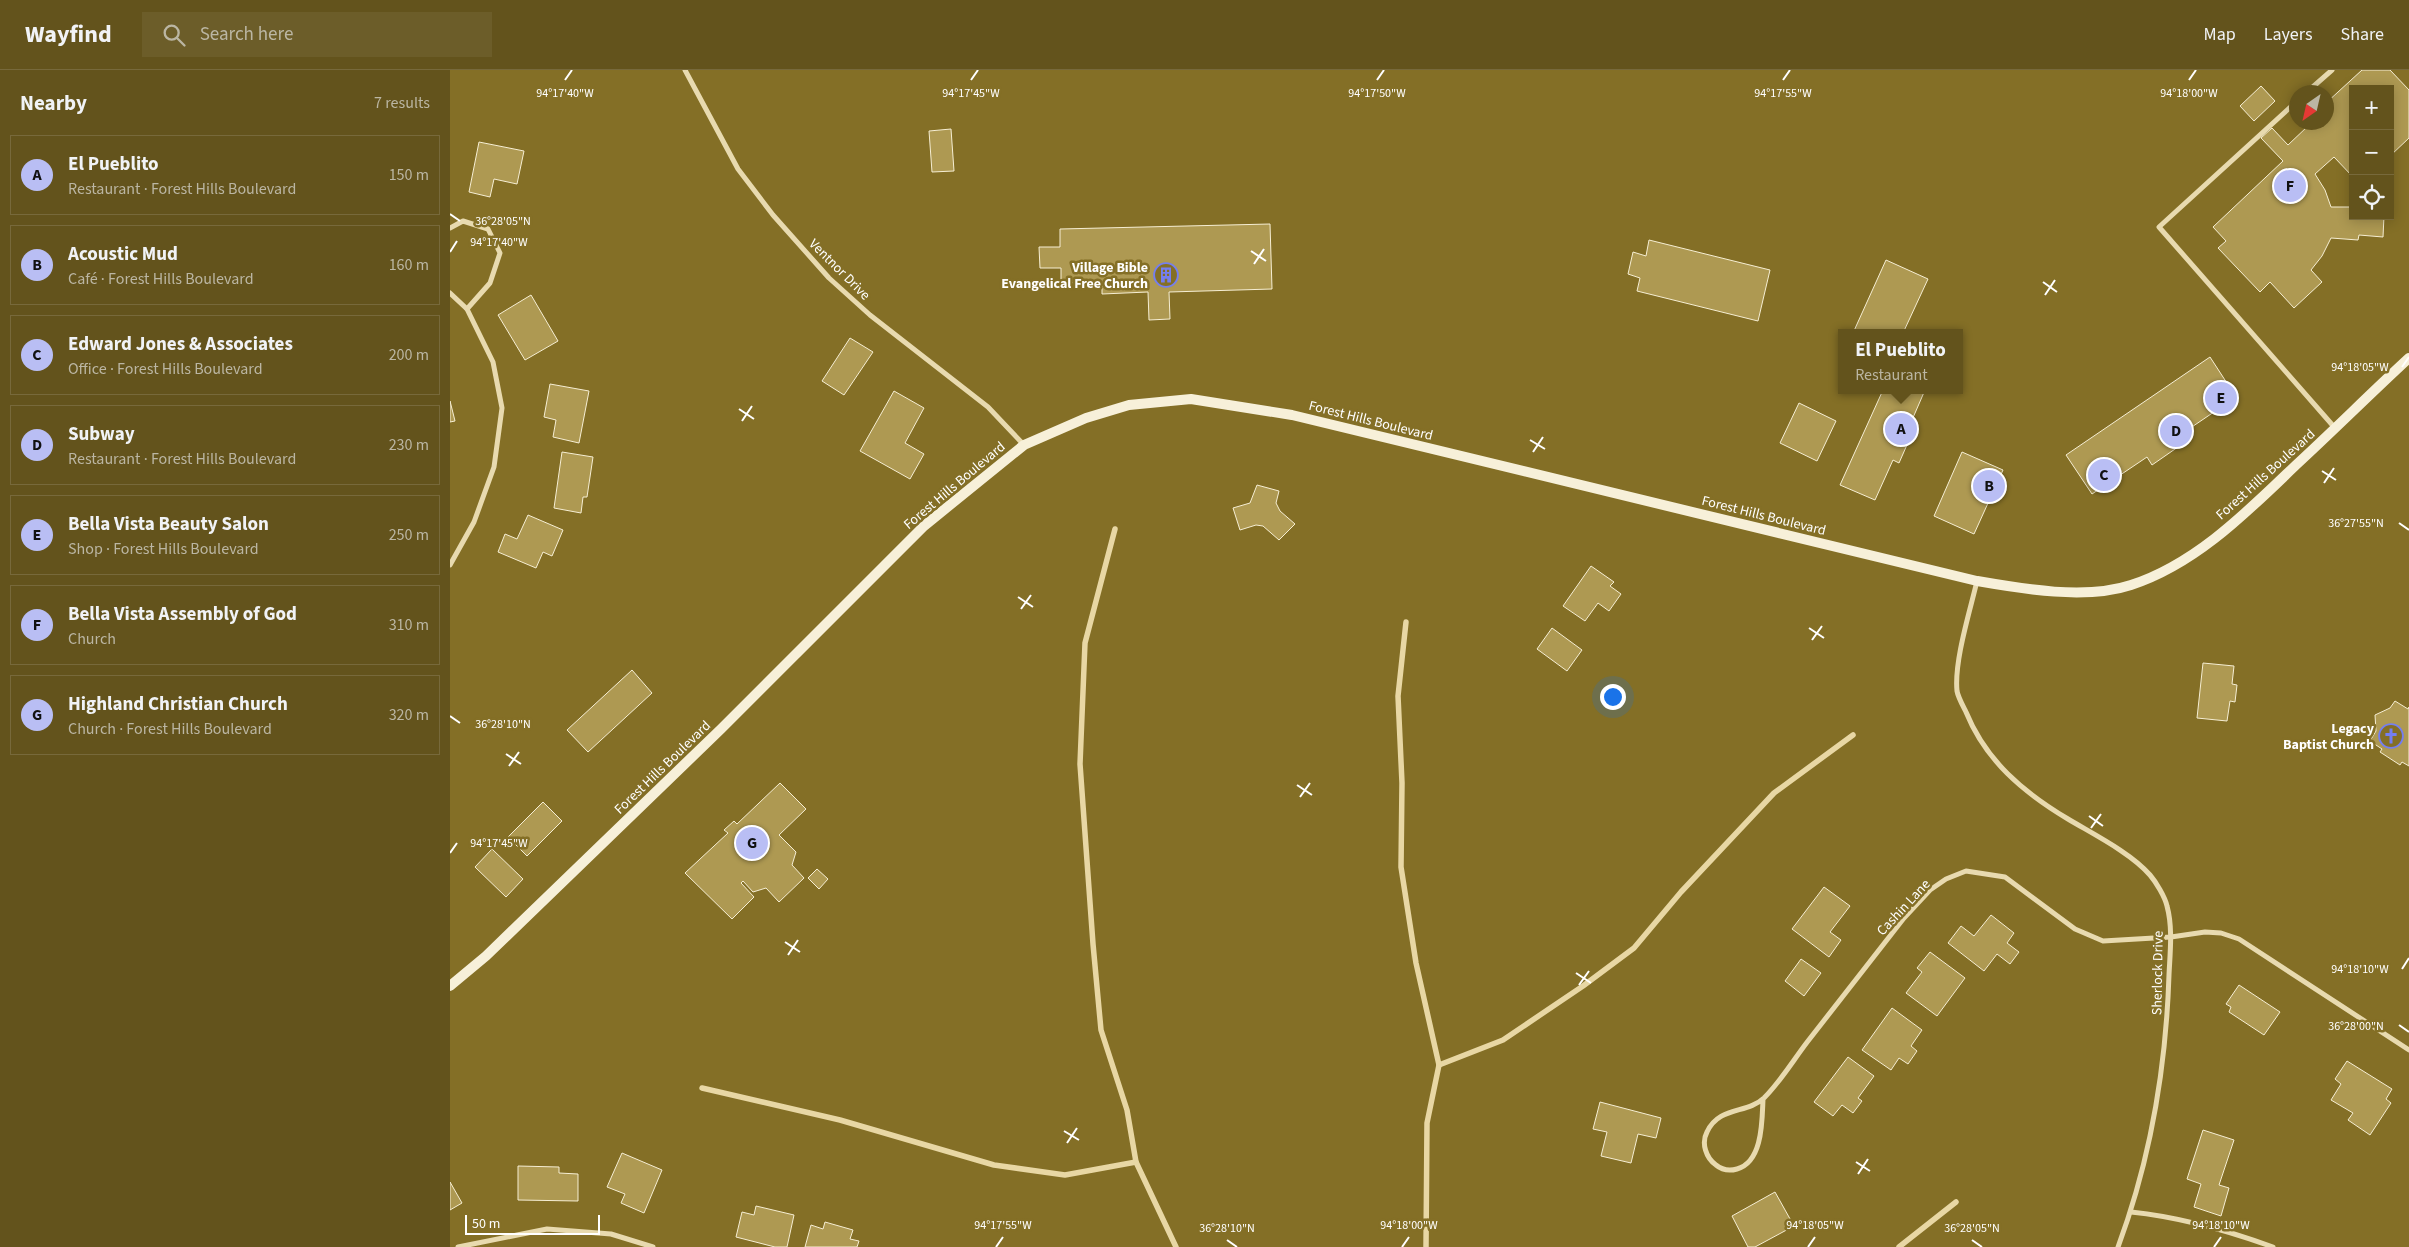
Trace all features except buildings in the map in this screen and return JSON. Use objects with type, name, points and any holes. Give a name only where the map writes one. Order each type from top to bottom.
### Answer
[{"type":"main road","name":"Forest Hills Boulevard","points":[[450,986],[486,956],[721,729],[924,526],[1024,445],[1086,418],[1128,405],[1191,398],[1292,415],[1977,581],[2020,589],[2079,593],[2130,585],[2176,566],[2242,517],[2409,358]]},
{"type":"street","name":"Ventnor Drive","points":[[685,70],[738,169],[773,215],[829,278],[870,315],[988,407],[1024,445]]},
{"type":"street","points":[[2315,85],[2332,70]]},
{"type":"street","points":[[2289,108],[2159,227],[2336,428]]},
{"type":"street","points":[[450,228],[463,221],[488,229],[500,253],[490,283],[467,309]]},
{"type":"street","points":[[450,293],[467,309],[493,362],[502,408],[494,467],[474,522],[450,565]]},
{"type":"street","name":"Sherlock Drive","points":[[1977,581],[1961,646],[1957,691],[1974,733],[1992,759],[2014,780],[2064,816],[2117,848],[2151,875],[2167,905],[2171,937],[2168,1020],[2156,1101],[2131,1212],[2118,1247]]},
{"type":"street","name":"Cashin Lane","points":[[1763,1099],[1904,918],[1930,890],[1946,879],[1966,871],[2005,877],[2074,929],[2103,941],[2171,937],[2205,932],[2221,933],[2239,939],[2409,1050]]},
{"type":"street","points":[[1763,1099],[1759,1142],[1752,1158],[1743,1168],[1730,1171],[1717,1166],[1708,1156],[1704,1144],[1707,1132],[1725,1113],[1763,1099]]},
{"type":"street","points":[[2131,1212],[2168,1215],[2233,1232],[2273,1247]]},
{"type":"street","points":[[458,1247],[547,1230],[611,1234],[653,1247]]},
{"type":"waterway","points":[[1115,529],[1085,643],[1080,764],[1093,944],[1101,1030],[1127,1110],[1136,1162],[1176,1247]]},
{"type":"waterway","points":[[1406,622],[1398,696],[1402,783],[1401,867],[1416,963],[1439,1065],[1427,1123],[1426,1247]]},
{"type":"waterway","points":[[1439,1065],[1503,1040],[1583,986],[1634,948],[1681,892],[1774,793],[1853,735]]},
{"type":"waterway","points":[[702,1088],[840,1120],[994,1165],[1065,1175],[1136,1162]]},
{"type":"waterway","points":[[1899,1247],[1956,1202]]},
{"type":"place","name":"Bella Vista Assembly of God","points":[[2290,186]]},
{"type":"place","name":"Village Bible Evangelical Free Church","points":[[1166,275]]},
{"type":"place","name":"Bella Vista Beauty Salon","points":[[2221,398]]},
{"type":"place","name":"El Pueblito","points":[[1901,429]]},
{"type":"place","name":"Subway","points":[[2176,431]]},
{"type":"place","name":"Edward Jones & Associates","points":[[2104,475]]},
{"type":"place","name":"Acoustic Mud","points":[[1989,486]]},
{"type":"place","name":"Legacy Baptist Church","points":[[2391,736]]},
{"type":"place","name":"Highland Christian Church","points":[[752,843]]}]
